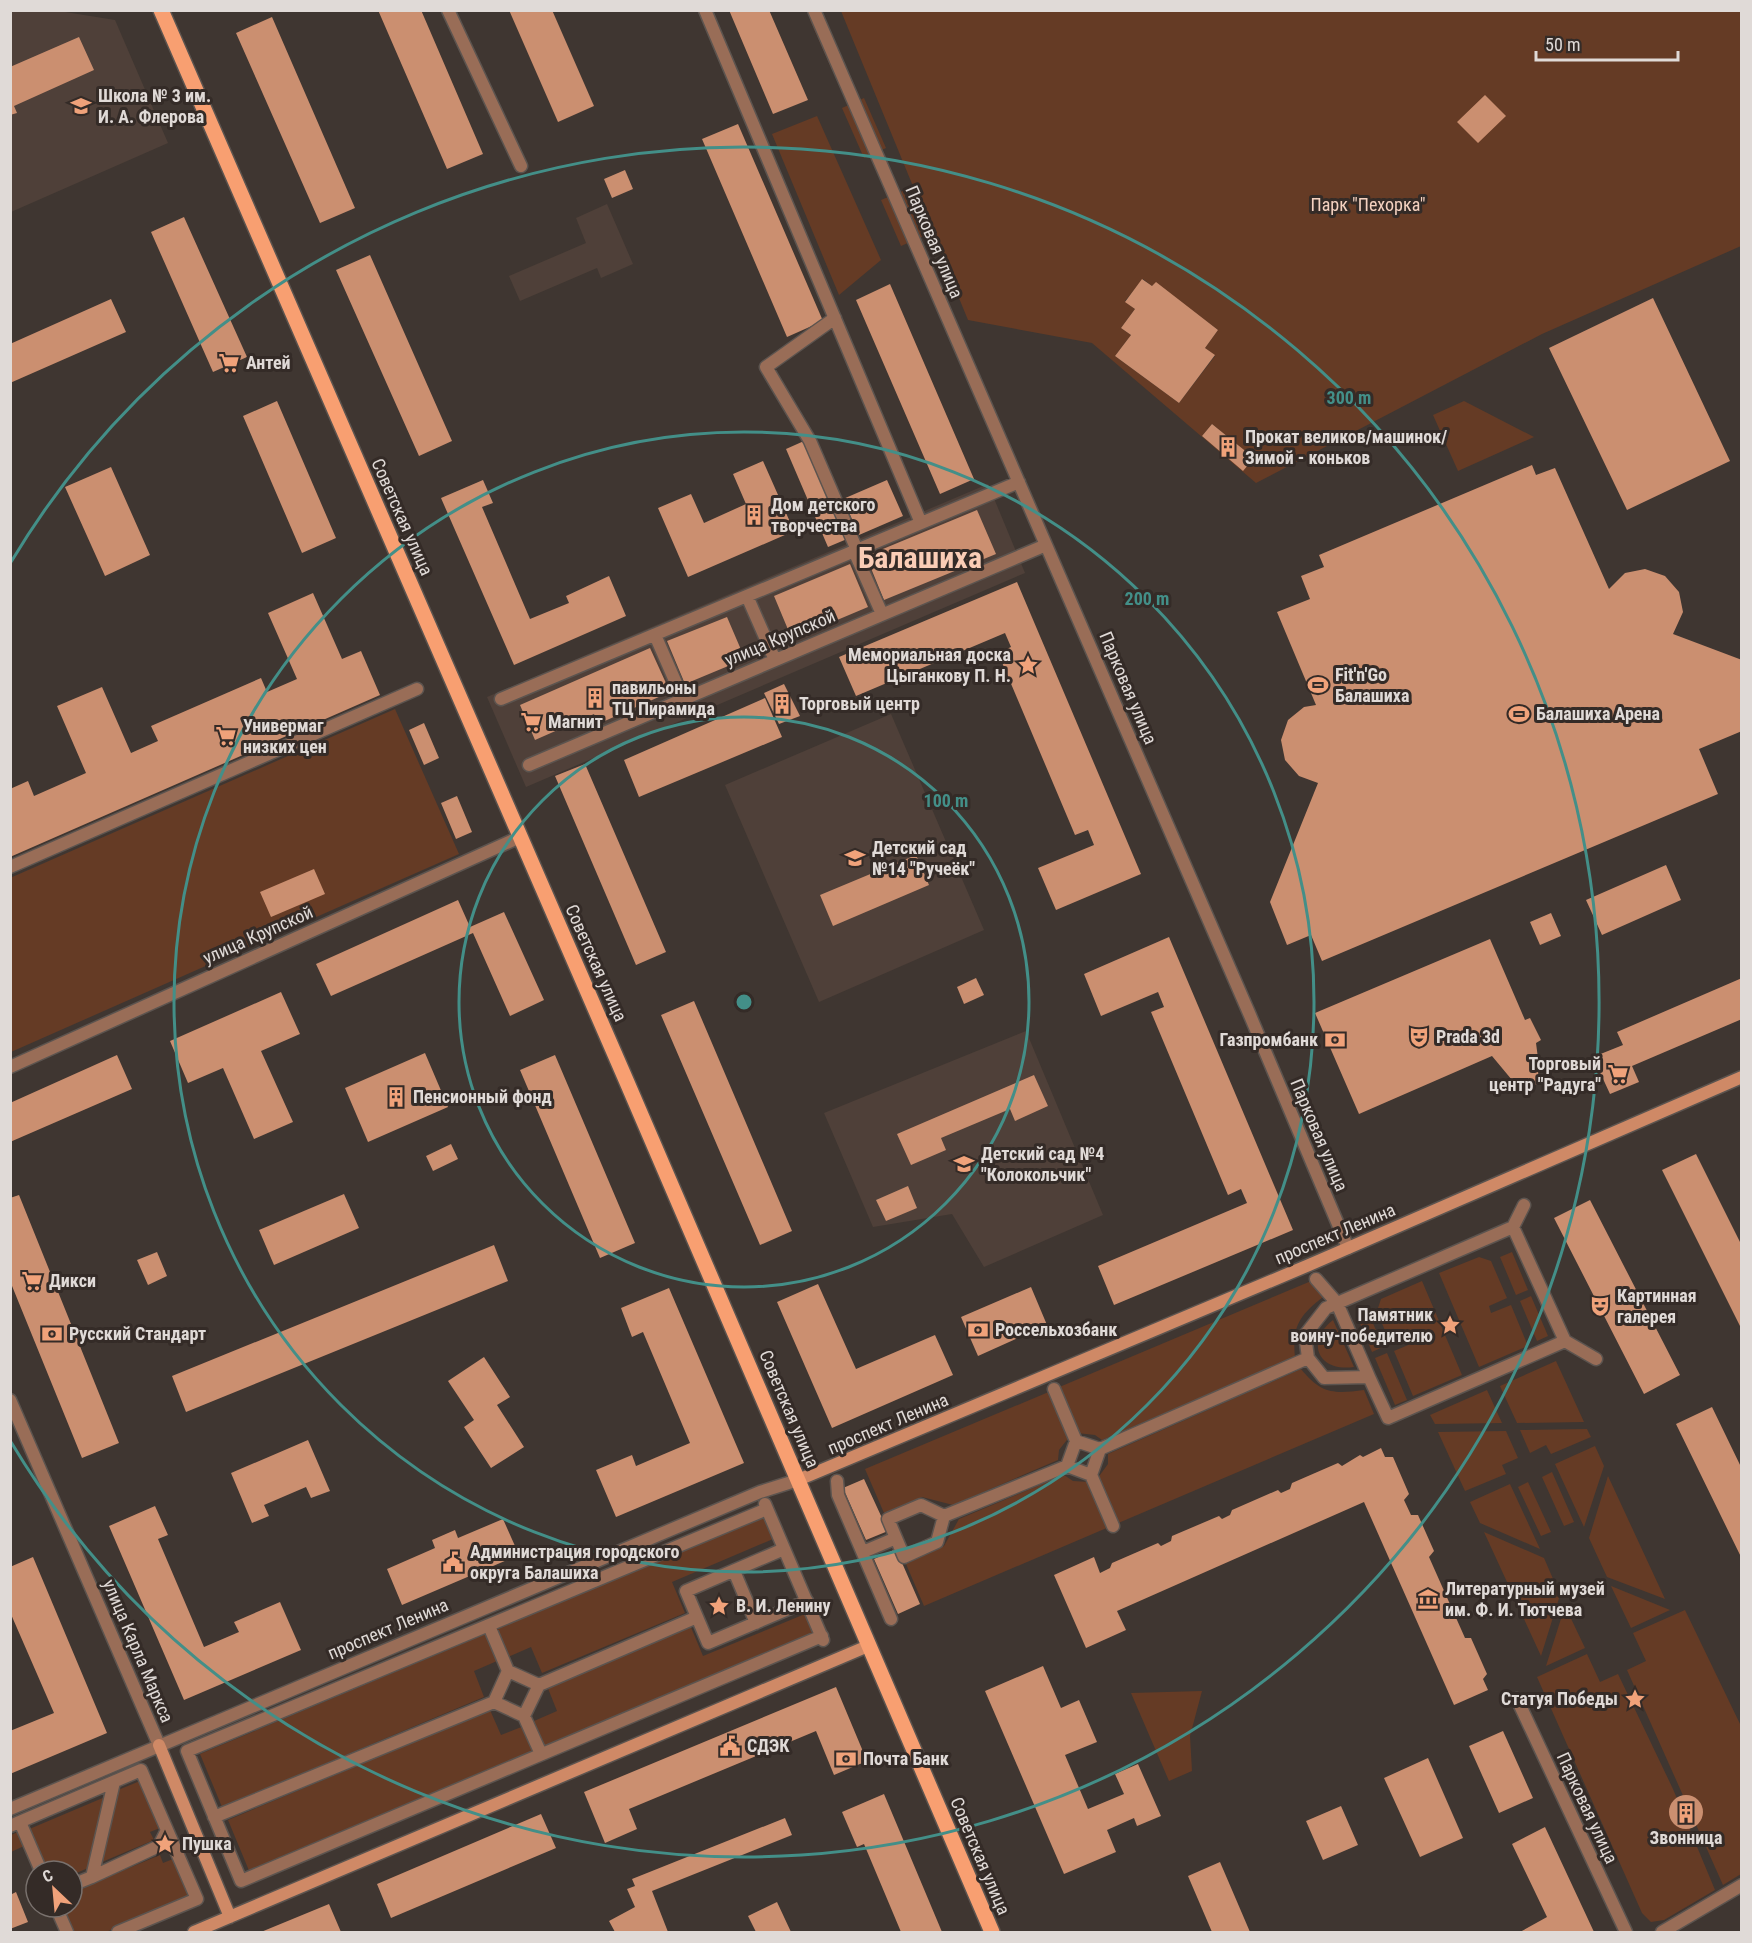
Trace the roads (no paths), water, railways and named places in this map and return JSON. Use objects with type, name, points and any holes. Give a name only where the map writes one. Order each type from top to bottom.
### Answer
[{"type":"main road","name":"Советская улица","points":[[161,10],[992,1932]]},
{"type":"main road","name":"проспект Ленина","points":[[798,1480],[1348,1248],[1742,1077]]},
{"type":"main road","points":[[194,1932],[868,1646]]},
{"type":"main road","name":"улица Карла Маркса","points":[[159,1745],[230,1917]]},
{"type":"street","points":[[448,10],[520,166]]},
{"type":"street","points":[[705,10],[921,523]]},
{"type":"street","name":"Парковая улица","points":[[814,10],[1249,1013],[1348,1248]]},
{"type":"street","points":[[835,318],[766,367],[810,441],[882,614]]},
{"type":"street","points":[[501,699],[1019,482]]},
{"type":"street","name":"улица Крупской","points":[[529,765],[1046,545]]},
{"type":"street","points":[[747,596],[775,660]]},
{"type":"street","points":[[655,635],[683,699]]},
{"type":"street","points":[[10,867],[417,689]]},
{"type":"street","name":"улица Крупской","points":[[10,1067],[520,837]]},
{"type":"street","points":[[1369,1377],[1324,1378],[1308,1358],[1305,1335],[1326,1308],[1513,1227],[1524,1205]]},
{"type":"street","points":[[1513,1227],[1565,1341],[1596,1359]]},
{"type":"street","points":[[1316,1279],[1337,1303],[1388,1418],[1565,1341]]},
{"type":"street","points":[[1076,1441],[1100,1449],[1308,1358]]},
{"type":"street","points":[[1054,1389],[1076,1441],[1067,1466]]},
{"type":"street","name":"улица Карла Маркса","points":[[10,1400],[159,1745]]},
{"type":"street","points":[[1100,1449],[1091,1475],[1113,1526]]},
{"type":"street","points":[[944,1516],[937,1542],[904,1557],[888,1519],[921,1504],[944,1516],[1067,1466],[1091,1475]]},
{"type":"street","name":"проспект Ленина","points":[[10,1809],[760,1492],[798,1480]]},
{"type":"street","points":[[837,1481],[838,1495],[891,1619]]},
{"type":"street","points":[[771,1511],[784,1549],[824,1635],[241,1881],[187,1751],[771,1511]]},
{"type":"street","points":[[863,1552],[896,1538]]},
{"type":"street","points":[[784,1549],[686,1591],[708,1643],[807,1601]]},
{"type":"street","points":[[734,1571],[756,1623]]},
{"type":"street","points":[[524,1716],[539,1685],[697,1617]]},
{"type":"street","points":[[489,1626],[508,1671],[539,1685]]},
{"type":"street","points":[[214,1817],[494,1702],[508,1671]]},
{"type":"street","name":"Парковая улица","points":[[1517,1699],[1626,1932]]},
{"type":"street","points":[[494,1702],[524,1716],[541,1754]]},
{"type":"street","points":[[34,1859],[15,1824],[141,1770],[196,1899],[118,1932]]},
{"type":"street","points":[[92,1877],[114,1782]]},
{"type":"street","points":[[84,1880],[159,1846],[167,1830]]},
{"type":"street","points":[[159,1846],[177,1852]]},
{"type":"street","points":[[1662,1932],[1742,1885]]},
{"type":"place","name":"Школа № 3 им. И. А. Флерова","points":[[81,106]]},
{"type":"place","name":"Антей","points":[[229,363]]},
{"type":"place","name":"Прокат великов/машинок/ Зимой - коньков","points":[[1228,447]]},
{"type":"place","name":"Дом детского творчества","points":[[754,515]]},
{"type":"place","name":"Мемориальная доска Цыганкову П. Н.","points":[[1028,665]]},
{"type":"place","name":"Fit'n'Go Балашиха","points":[[1318,685]]},
{"type":"place","name":"павильоны ТЦ Пирамида","points":[[595,698]]},
{"type":"place","name":"Торговый центр","points":[[782,704]]},
{"type":"place","name":"Балашиха Арена","points":[[1519,714]]},
{"type":"place","name":"Магнит","points":[[531,722]]},
{"type":"place","name":"Универмаг низких цен","points":[[226,736]]},
{"type":"place","name":"Детский сад №14 \"Ручеёк\"","points":[[855,858]]},
{"type":"place","name":"Prada 3d","points":[[1419,1037]]},
{"type":"place","name":"Газпромбанк","points":[[1335,1040]]},
{"type":"place","name":"Торговый центр \"Радуга\"","points":[[1618,1074]]},
{"type":"place","name":"Пенсионный фонд","points":[[396,1097]]},
{"type":"place","name":"Детский сад №4 \"Колокольчик\"","points":[[964,1164]]},
{"type":"place","name":"Дикси","points":[[32,1281]]},
{"type":"place","name":"Картинная галерея","points":[[1600,1306]]},
{"type":"place","name":"Памятник воину-победителю","points":[[1450,1325]]},
{"type":"place","name":"Россельхозбанк","points":[[978,1330]]},
{"type":"place","name":"Русский Стандарт","points":[[52,1334]]},
{"type":"place","name":"Администрация городского округа Балашиха","points":[[453,1562]]},
{"type":"place","name":"Литературный музей им. Ф. И. Тютчева","points":[[1428,1599]]},
{"type":"place","name":"В. И. Ленину","points":[[719,1606]]},
{"type":"place","name":"Статуя Победы","points":[[1635,1699]]},
{"type":"place","name":"СДЭК","points":[[730,1746]]},
{"type":"place","name":"Почта Банк","points":[[846,1759]]},
{"type":"place","name":"Звонница","points":[[1686,1813]]},
{"type":"place","name":"Пушка","points":[[165,1844]]},
{"type":"district","name":"Балашиха","points":[[920,558]]},
{"type":"park label","name":"Парк \"Пехорка\"","points":[[1368,205]]}]
